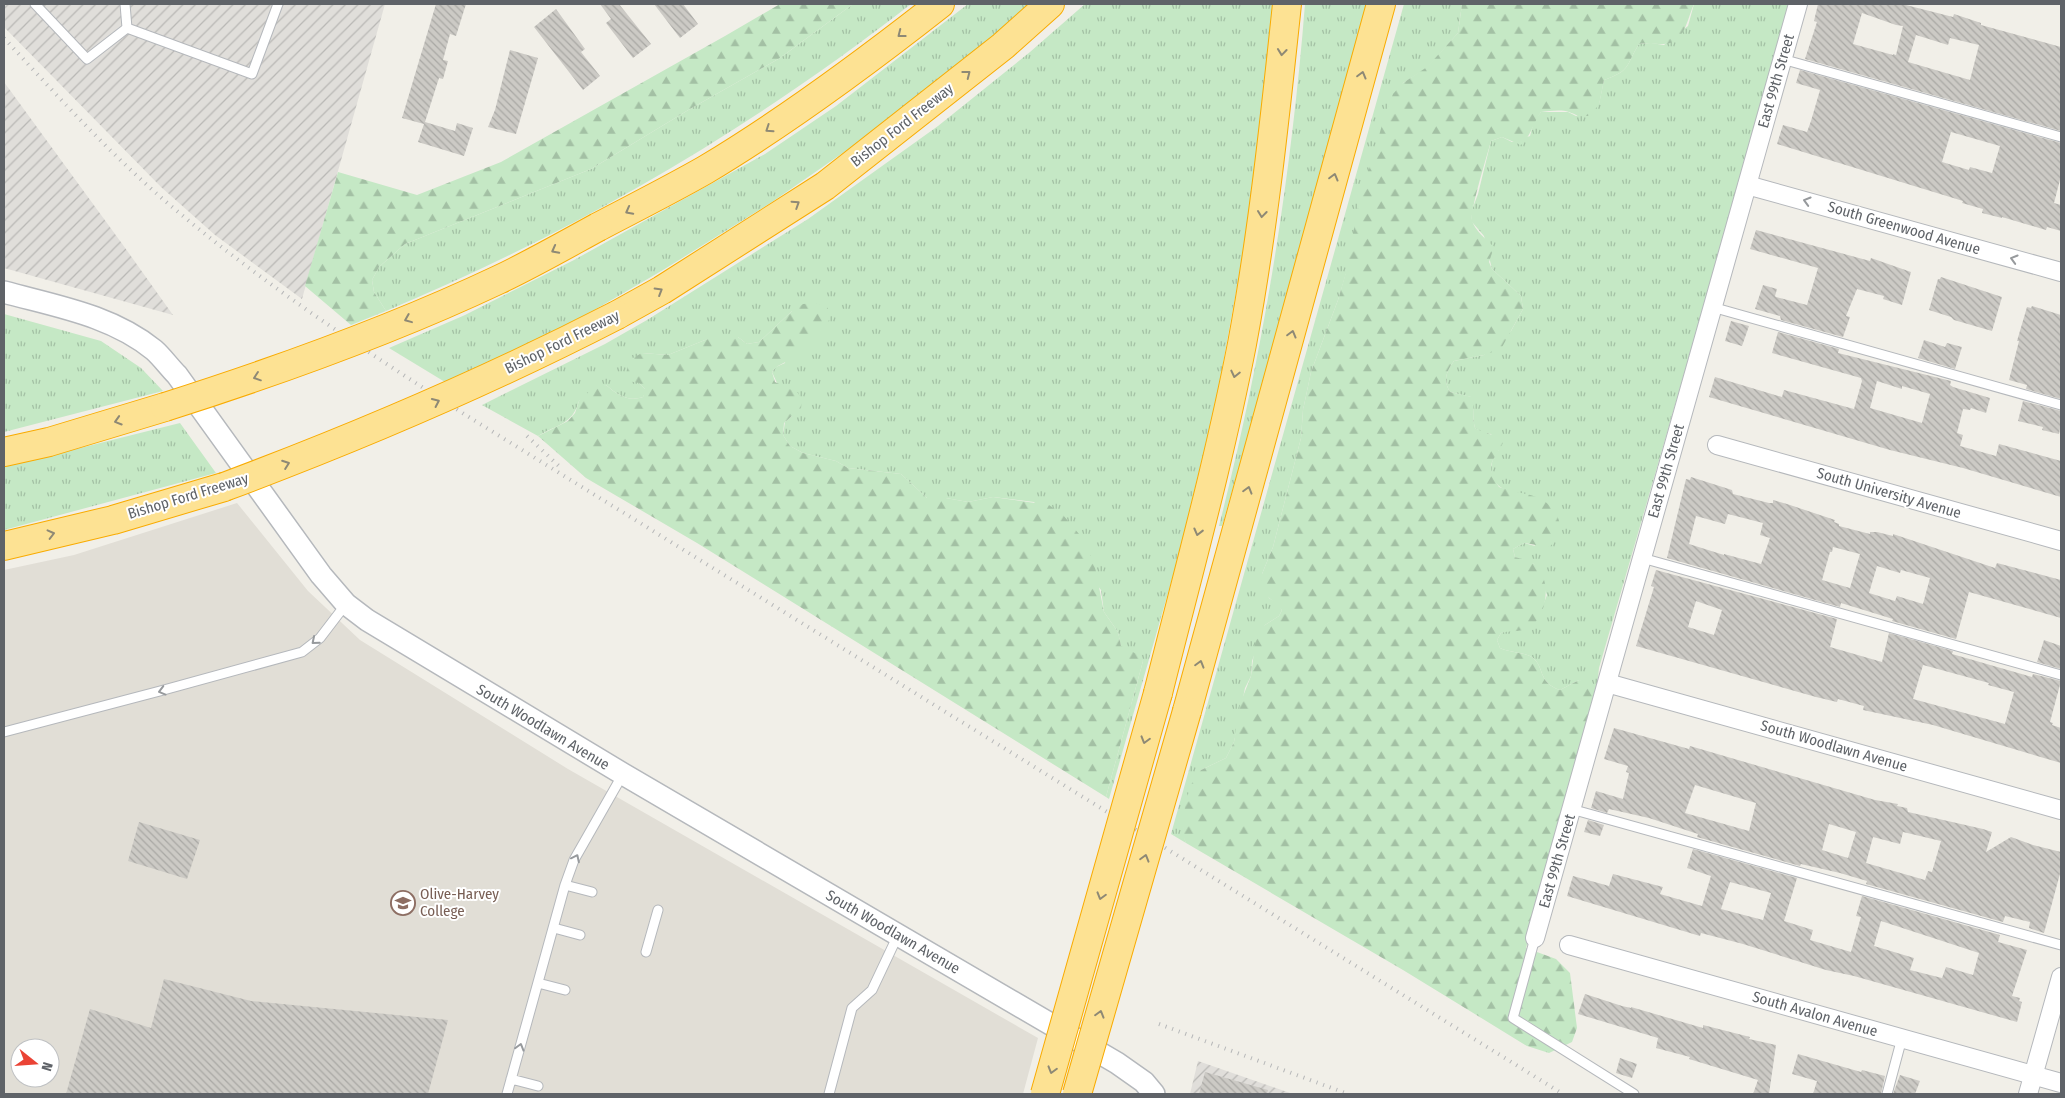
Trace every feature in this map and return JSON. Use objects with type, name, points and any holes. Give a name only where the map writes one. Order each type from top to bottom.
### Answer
[{"type":"highway","points":[[4,452],[49,442],[165,407],[298,363],[440,306],[499,280],[705,170],[766,131],[872,57],[940,4]]},
{"type":"highway","name":"Bishop Ford Freeway","points":[[4,546],[113,520],[224,487],[418,410],[541,354],[617,316],[662,290],[825,186],[1003,46],[1050,4]]},
{"type":"highway","points":[[1044,1094],[1158,693],[1210,485],[1242,344],[1260,229],[1287,4]]},
{"type":"highway","points":[[1077,1094],[1187,711],[1381,4]]},
{"type":"street","name":"East 99th Street","points":[[1536,938],[1798,4]]},
{"type":"street","name":"South Greenwood Avenue","points":[[1747,185],[2061,272]]},
{"type":"street","name":"South Woodlawn Avenue","points":[[4,292],[111,323],[155,350],[177,375],[321,575],[346,604],[392,636],[623,774],[1117,1063],[1144,1082],[1154,1094]]},
{"type":"street","name":"South University Avenue","points":[[1717,445],[2061,541]]},
{"type":"street","name":"South Woodlawn Avenue","points":[[1607,682],[2061,810]]},
{"type":"street","name":"South Avalon Avenue","points":[[1569,945],[2061,1082]]},
{"type":"street","points":[[2028,1094],[2061,978]]},
{"type":"lane","points":[[35,4],[86,59],[127,28]]},
{"type":"lane","points":[[125,4],[127,28]]},
{"type":"lane","points":[[127,28],[252,74],[278,4]]},
{"type":"lane","points":[[1782,59],[2061,137]]},
{"type":"lane","points":[[1712,307],[2061,405]]},
{"type":"lane","points":[[1642,558],[2061,675]]},
{"type":"lane","points":[[4,732],[302,652],[320,638],[346,604]]},
{"type":"lane","points":[[507,1094],[565,885],[574,860],[623,774]]},
{"type":"lane","points":[[1571,809],[2061,945]]},
{"type":"lane","points":[[565,885],[592,892]]},
{"type":"lane","points":[[646,952],[658,910]]},
{"type":"lane","points":[[554,928],[580,935]]},
{"type":"lane","points":[[829,1094],[852,1008],[872,990],[898,935]]},
{"type":"lane","points":[[1536,938],[1514,1018],[1634,1094]]},
{"type":"lane","points":[[538,982],[565,990]]},
{"type":"lane","points":[[1886,1094],[1902,1038]]},
{"type":"lane","points":[[512,1079],[538,1086]]},
{"type":"shaded area","points":[[4,4],[385,4],[302,299],[215,235],[161,187],[4,27]]},
{"type":"shaded area","points":[[4,82],[123,245],[173,315],[4,268]]},
{"type":"shaded area","name":"Olive-Harvey College","points":[[237,503],[308,591],[360,640],[568,769],[1038,1038],[1023,1094],[4,1094],[4,570],[74,555]]},
{"type":"shaded area","points":[[1198,1061],[1293,1094],[1190,1094]]},
{"type":"green space","points":[[780,4],[853,4],[780,58],[690,109],[591,169],[405,244],[379,267],[372,280],[374,292],[386,311],[351,325],[305,286],[338,172],[417,195],[501,162]]},
{"type":"green space","points":[[853,4],[911,4],[788,94],[724,136],[592,213],[456,281],[386,311],[374,292],[372,280],[379,267],[405,244],[591,169],[690,109],[780,58]]},
{"type":"green space","points":[[968,4],[1031,4],[938,81],[863,139],[772,202],[663,270],[596,309],[521,348],[445,382],[389,348],[465,315],[574,260],[765,154],[836,106]]},
{"type":"green space","points":[[1085,4],[1273,4],[1263,110],[1242,259],[1216,402],[1176,565],[1109,799],[1106,797],[1143,661],[1121,647],[1118,632],[1104,612],[1101,590],[1034,502],[993,497],[968,502],[946,498],[927,498],[901,474],[848,468],[836,461],[803,453],[790,446],[783,435],[785,422],[792,416],[772,372],[776,367],[785,363],[792,311],[759,342],[747,344],[738,337],[705,340],[668,355],[642,353],[639,383],[646,390],[643,397],[632,399],[623,397],[606,385],[579,401],[572,415],[563,423],[538,436],[482,405],[605,344],[647,320],[808,219],[938,126],[1030,52]]},
{"type":"green space","points":[[1305,4],[1372,4],[1222,526],[1219,526],[1249,397],[1273,266],[1292,136]]},
{"type":"green space","points":[[1404,4],[1462,4],[1458,33],[1427,68],[1403,83],[1338,300],[1311,372],[1303,410],[1301,438],[1273,547],[1262,574],[1269,598],[1277,603],[1282,610],[1279,616],[1265,625],[1252,661],[1251,676],[1245,688],[1234,742],[1226,758],[1201,770],[1184,826],[1186,843],[1171,834]]},
{"type":"green space","points":[[1462,4],[1694,4],[1684,30],[1676,40],[1663,44],[1639,44],[1624,70],[1604,80],[1599,105],[1588,116],[1555,110],[1541,112],[1528,137],[1521,145],[1502,137],[1491,141],[1476,195],[1472,220],[1478,231],[1494,247],[1489,262],[1492,269],[1521,296],[1523,309],[1501,349],[1484,355],[1454,361],[1446,376],[1450,392],[1472,397],[1475,428],[1493,435],[1503,443],[1493,459],[1491,468],[1494,479],[1499,487],[1541,499],[1553,509],[1559,522],[1560,529],[1558,535],[1549,547],[1524,543],[1513,549],[1515,557],[1534,564],[1540,570],[1544,578],[1546,596],[1537,621],[1528,629],[1501,633],[1497,640],[1500,648],[1530,656],[1538,664],[1547,683],[1552,687],[1560,690],[1579,680],[1590,681],[1597,688],[1526,948],[1556,959],[1570,973],[1577,1028],[1572,1042],[1549,1053],[1527,1046],[1403,970],[1186,843],[1183,836],[1185,803],[1192,783],[1201,770],[1226,758],[1234,742],[1240,704],[1251,676],[1256,636],[1265,625],[1279,616],[1282,610],[1262,591],[1262,574],[1273,547],[1301,438],[1303,410],[1311,372],[1338,300],[1346,272],[1358,207],[1385,115],[1393,94],[1403,83],[1427,67],[1458,33]]},
{"type":"green space","points":[[1694,4],[1791,4],[1599,668],[1597,688],[1579,680],[1560,690],[1547,683],[1538,664],[1530,656],[1500,648],[1497,640],[1501,633],[1511,629],[1522,630],[1539,616],[1547,595],[1534,564],[1515,557],[1513,549],[1524,543],[1535,546],[1513,492],[1500,487],[1495,482],[1491,473],[1492,463],[1499,450],[1491,434],[1483,433],[1475,428],[1471,397],[1450,392],[1446,380],[1447,372],[1454,361],[1484,355],[1511,331],[1523,309],[1521,296],[1492,269],[1484,236],[1472,222],[1472,210],[1478,194],[1491,141],[1502,137],[1512,142],[1530,136],[1534,121],[1541,112],[1568,112],[1576,116],[1599,104],[1604,80],[1624,70],[1639,44],[1664,45],[1688,26]]},
{"type":"green space","points":[[816,303],[827,307],[831,314],[825,328],[816,340],[804,350],[778,366],[772,372],[775,382],[798,393],[802,400],[801,408],[784,423],[783,435],[790,446],[803,453],[836,461],[848,468],[901,474],[927,498],[946,498],[968,502],[993,497],[1049,505],[1063,515],[1079,534],[1094,562],[1104,612],[1118,632],[1121,646],[1139,655],[1143,661],[1106,797],[697,543],[586,478],[538,436],[568,421],[575,413],[579,401],[593,388],[606,385],[623,397],[632,399],[643,397],[645,389],[639,383],[628,381],[626,374],[629,360],[642,353],[668,355],[705,340],[726,334],[738,337],[747,344],[759,342],[792,311],[803,304]]},
{"type":"green space","points":[[4,314],[101,341],[141,368],[163,391],[4,432]]},
{"type":"green space","points":[[180,423],[216,473],[4,530],[4,467]]},
{"type":"building","points":[[436,4],[466,4],[456,36],[450,34],[443,60],[448,61],[443,79],[439,78],[425,122],[455,131],[457,123],[473,128],[464,156],[418,142],[424,124],[402,118]]},
{"type":"building","points":[[600,4],[619,4],[651,44],[633,58],[606,23],[611,19]]},
{"type":"building","points":[[654,4],[683,4],[698,24],[680,38]]},
{"type":"building","points":[[1818,4],[1902,4],[1953,17],[1954,14],[1981,23],[1981,25],[2061,47],[2061,131],[1805,59],[1817,22],[1814,21]],"holes":[[[1862,13],[1903,26],[1896,55],[1853,44]],[[1916,35],[1948,45],[1950,38],[1979,45],[1970,80],[1908,62]]]},
{"type":"building","points":[[556,9],[585,49],[581,52],[600,76],[583,90],[534,27]]},
{"type":"building","points":[[510,50],[538,58],[516,134],[488,127],[495,110]]},
{"type":"building","points":[[1800,70],[2061,143],[2061,176],[2054,203],[2061,205],[2061,231],[2047,227],[2046,230],[1982,213],[1983,209],[1962,203],[1963,201],[1777,144],[1783,125],[1807,132],[1811,121],[1820,90],[1796,83]],"holes":[[[1951,132],[2000,146],[1992,173],[1970,167],[1969,170],[1942,162]]]},
{"type":"building","points":[[1756,230],[1870,261],[1871,258],[1911,272],[1902,305],[1883,299],[1884,296],[1857,289],[1846,316],[1850,317],[1843,337],[1781,320],[1780,316],[1755,309],[1763,285],[1777,289],[1776,297],[1807,305],[1818,268],[1750,249]]},
{"type":"building","points":[[1941,277],[2002,297],[1992,331],[1954,320],[1951,317],[1929,310],[1938,279]]},
{"type":"building","points":[[2032,306],[2061,315],[2061,399],[2026,389],[2027,385],[2009,380],[2019,341],[2017,341],[2027,307],[2031,308]]},
{"type":"building","points":[[1731,321],[1749,326],[1742,346],[1725,341]]},
{"type":"building","points":[[1778,332],[1839,349],[1838,353],[1951,381],[1950,385],[1953,387],[1990,398],[1986,413],[1971,408],[1970,410],[1963,409],[1957,433],[1963,435],[1960,446],[1996,456],[1999,444],[2061,461],[2061,497],[1963,468],[1890,450],[1709,397],[1715,377],[1782,397],[1784,390],[1854,409],[1862,381],[1861,378],[1772,353]],"holes":[[[1877,381],[1902,389],[1902,386],[1930,394],[1922,423],[1870,408]]]},
{"type":"building","points":[[1924,340],[1945,347],[1947,343],[1962,347],[1955,369],[1918,358]]},
{"type":"building","points":[[2023,401],[2061,411],[2059,434],[2042,430],[2043,427],[2018,421]]},
{"type":"building","points":[[1691,477],[1732,490],[1733,494],[1769,503],[1773,503],[1773,500],[1787,504],[1835,520],[1834,522],[1839,524],[1839,526],[1870,534],[1870,532],[1877,532],[1893,536],[1893,534],[1995,568],[1997,563],[2061,580],[2061,618],[1969,592],[1956,639],[1892,621],[1893,619],[1841,603],[1840,607],[1667,558],[1686,479],[1690,480]],"holes":[[[1728,514],[1763,523],[1760,535],[1770,538],[1761,564],[1689,544],[1696,516],[1725,524]],[[1833,547],[1860,554],[1850,588],[1822,580],[1830,552],[1832,552]],[[1877,566],[1900,573],[1901,570],[1930,578],[1923,604],[1897,596],[1895,601],[1869,593]]]},
{"type":"building","points":[[1656,570],[1837,619],[1830,647],[1882,662],[1889,633],[1953,651],[1952,654],[2032,677],[2033,674],[2061,681],[2050,722],[2053,723],[2052,725],[2061,728],[2061,763],[1933,725],[1863,710],[1864,706],[1838,699],[1837,702],[1816,697],[1636,646],[1654,587],[1651,586]],"holes":[[[1696,601],[1722,610],[1714,635],[1688,627]],[[1923,665],[1989,683],[1988,685],[2014,692],[2005,724],[1913,699]]]},
{"type":"building","points":[[2044,640],[2061,646],[2061,669],[2037,662]]},
{"type":"building","points":[[1614,728],[1689,749],[1690,746],[1875,800],[1898,804],[1897,806],[1907,808],[1908,812],[1992,832],[1986,852],[2011,837],[2061,852],[2061,870],[2044,933],[2029,928],[2030,922],[2005,916],[2003,922],[1866,884],[1867,881],[1840,873],[1801,864],[1800,866],[1697,837],[1698,834],[1649,818],[1609,809],[1607,813],[1591,808],[1596,791],[1623,799],[1629,773],[1626,772],[1628,766],[1604,759]],"holes":[[[1695,785],[1756,803],[1749,831],[1685,813]],[[1829,824],[1856,832],[1848,858],[1822,850]],[[1903,832],[1941,841],[1932,872],[1928,871],[1925,880],[1866,863],[1873,837],[1900,844]]]},
{"type":"building","points":[[1588,820],[1604,825],[1600,836],[1584,832]]},
{"type":"building","points":[[139,822],[200,840],[187,879],[128,861]]},
{"type":"building","points":[[1693,849],[1797,878],[1784,921],[1813,930],[1810,940],[1851,952],[1861,917],[1856,916],[1862,896],[2000,935],[1998,942],[2027,950],[2012,996],[2020,998],[2019,1001],[2022,1002],[2017,1022],[1854,976],[1826,970],[1743,944],[1701,933],[1700,936],[1567,896],[1573,876],[1609,886],[1613,874],[1663,887],[1660,894],[1702,906],[1711,876],[1687,868]],"holes":[[[1730,882],[1771,893],[1763,920],[1721,909]],[[1881,921],[1979,953],[1973,975],[1946,967],[1942,978],[1910,970],[1914,958],[1874,946]]]},
{"type":"building","points":[[164,979],[251,1001],[448,1020],[428,1094],[66,1094],[90,1009],[151,1028]]},
{"type":"building","points":[[1585,994],[1703,1028],[1703,1025],[1776,1045],[1769,1094],[1753,1094],[1758,1080],[1689,1059],[1690,1057],[1656,1048],[1658,1038],[1578,1014]]},
{"type":"building","points":[[1798,1054],[1861,1072],[1862,1070],[1885,1076],[1881,1094],[1813,1094],[1817,1081],[1792,1074]]},
{"type":"building","points":[[1620,1058],[1637,1064],[1632,1078],[1616,1073]]},
{"type":"building","points":[[1205,1072],[1268,1090],[1267,1094],[1199,1094]]},
{"type":"building","points":[[1900,1075],[1920,1081],[1915,1094],[1893,1094]]},
{"type":"railway","points":[[4,38],[90,130],[159,196],[250,269],[356,343],[464,414],[1563,1094]]},
{"type":"railway","points":[[527,436],[561,468]]},
{"type":"railway","points":[[1159,1024],[1348,1094]]},
{"type":"place","name":"Olive-Harvey College","points":[[403,903]]}]
